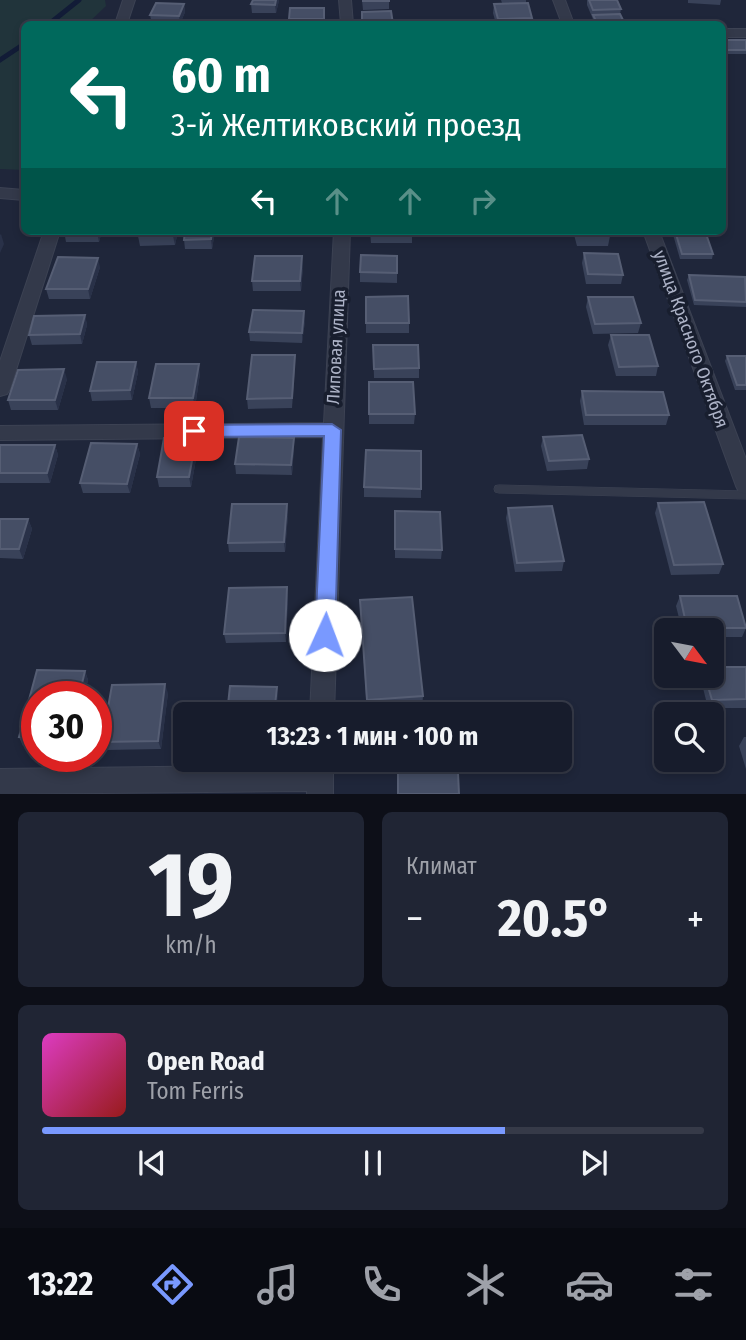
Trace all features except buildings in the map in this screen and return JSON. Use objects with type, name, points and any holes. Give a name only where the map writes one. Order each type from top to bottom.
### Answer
[{"type":"street","points":[[122,21],[129,0]]},
{"type":"street","points":[[345,0],[346,21]]},
{"type":"street","points":[[559,0],[567,21]]},
{"type":"street","points":[[726,33],[746,33]]},
{"type":"street","points":[[0,192],[21,195]]},
{"type":"street","points":[[0,389],[51,235]]},
{"type":"street","name":"Липовая улица","points":[[322,702],[342,235]]},
{"type":"street","name":"улица Красного Октября","points":[[652,235],[746,486]]},
{"type":"street","points":[[0,433],[332,430]]},
{"type":"street","points":[[0,782],[320,777]]},
{"type":"lane","points":[[499,489],[746,495]]},
{"type":"shaded area","points":[[0,0],[105,0],[106,6],[90,21],[21,21],[21,170],[0,169]]},
{"type":"waterway","points":[[53,21],[79,0]]},
{"type":"waterway","points":[[0,60],[21,46]]},
{"type":"route","points":[[194,431],[332,430],[325,635]]}]
